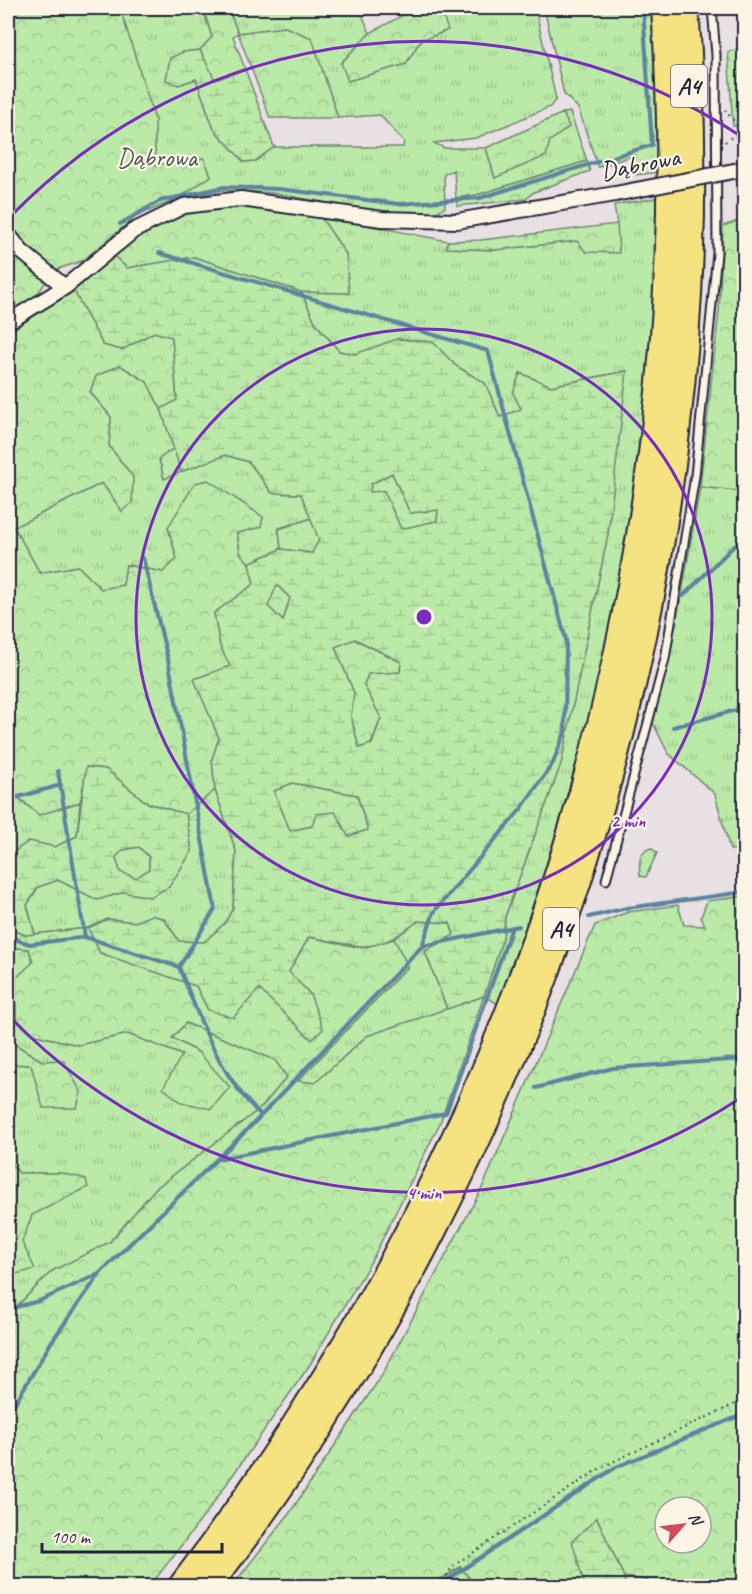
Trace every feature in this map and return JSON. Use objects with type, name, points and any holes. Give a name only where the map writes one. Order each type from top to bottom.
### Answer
[{"type":"highway","name":"A4","points":[[182,1587],[295,1428],[395,1259],[481,1080],[527,963],[558,875],[585,786],[612,677],[632,578],[652,445],[661,365],[669,218],[669,114],[665,8]]},
{"type":"highway","name":"A4","points":[[208,1587],[291,1470],[347,1384],[427,1242],[484,1123],[519,1043],[559,936],[591,837],[642,636],[661,536],[678,406],[687,296],[690,194],[685,8]]},
{"type":"street","name":"Dąbrowa","points":[[8,322],[65,287],[133,231],[184,206],[241,200],[382,219],[457,221],[744,169]]},
{"type":"street","points":[[8,234],[21,251],[65,287]]},
{"type":"lane","points":[[606,880],[665,659],[695,476],[717,253],[717,98],[712,8]]},
{"type":"path","points":[[717,98],[744,134],[728,139],[717,161]]},
{"type":"path","points":[[440,1587],[453,1566],[602,1467],[740,1402],[744,1394]]},
{"type":"green space","points":[[8,8],[120,8],[155,119],[155,165],[204,158],[211,176],[177,199],[137,216],[82,261],[55,270],[34,298],[8,314]]},
{"type":"green space","points":[[113,8],[203,8],[212,37],[200,50],[183,52],[178,85],[196,79],[214,129],[244,162],[255,161],[274,147],[403,147],[404,142],[380,115],[338,118],[311,38],[285,27],[238,33],[228,8],[362,8],[361,12],[370,33],[341,63],[406,64],[420,41],[447,30],[440,8],[535,8],[556,99],[550,107],[476,138],[434,143],[444,148],[486,148],[495,178],[569,127],[563,113],[570,112],[587,161],[477,195],[456,198],[454,170],[444,174],[445,207],[432,215],[379,212],[273,193],[224,190],[177,199],[211,176],[204,158],[191,160],[125,211]]},
{"type":"green space","points":[[203,8],[228,8],[238,33],[233,36],[245,69],[215,80],[200,50],[212,37]]},
{"type":"green space","points":[[416,8],[440,8],[448,30],[420,41],[406,64],[348,81],[341,63],[370,33]]},
{"type":"green space","points":[[544,8],[653,8],[659,172],[636,175],[635,155],[598,167],[578,108],[564,94]]},
{"type":"green space","points":[[285,27],[312,38],[338,118],[270,118],[238,33]]},
{"type":"green space","points":[[744,47],[744,126],[733,126],[728,52]]},
{"type":"green space","points":[[200,50],[215,80],[245,69],[274,147],[255,161],[244,162],[214,129],[196,79],[178,85],[166,80],[170,58],[183,52]]},
{"type":"green space","points":[[563,113],[569,127],[550,141],[546,156],[495,178],[486,148]]},
{"type":"green space","points":[[587,161],[590,171],[534,192],[526,199],[457,206],[456,198],[477,195]]},
{"type":"green space","points":[[656,198],[654,290],[647,381],[618,586],[603,657],[567,797],[523,936],[498,1004],[484,996],[503,938],[505,917],[561,763],[608,534],[626,371],[551,386],[520,373],[522,409],[500,417],[485,383],[456,366],[432,342],[397,339],[355,355],[339,351],[316,324],[301,292],[348,293],[346,254],[320,216],[448,241],[447,248],[495,250],[577,241],[617,224],[614,205]]},
{"type":"green space","points":[[244,207],[320,216],[346,254],[349,293],[301,292],[194,257],[127,268],[114,256],[144,233],[174,218],[206,210]]},
{"type":"green space","points":[[744,219],[744,484],[739,491],[700,487],[719,310],[723,226]]},
{"type":"green space","points":[[617,224],[619,253],[586,252],[577,241],[495,250],[446,248],[448,241],[481,240]]},
{"type":"green space","points":[[114,256],[127,268],[194,257],[301,292],[316,324],[339,351],[355,354],[397,339],[433,342],[456,366],[485,383],[500,417],[521,409],[513,393],[520,373],[551,386],[627,371],[608,534],[561,764],[505,917],[503,938],[484,996],[447,1009],[425,951],[454,935],[450,923],[418,921],[389,940],[366,946],[309,937],[289,972],[310,994],[323,1029],[312,1040],[259,989],[233,1018],[208,1010],[196,986],[100,953],[88,928],[108,919],[135,922],[152,915],[164,919],[179,941],[204,942],[225,923],[233,908],[236,851],[215,790],[212,759],[219,738],[194,679],[230,666],[220,646],[214,613],[254,584],[249,563],[281,549],[312,553],[319,540],[301,494],[272,493],[249,462],[225,455],[181,472],[161,409],[177,400],[172,337],[154,332],[122,350],[103,345],[74,291]],"holes":[[[392,473],[410,513],[438,510],[437,521],[401,529],[384,491],[370,492],[371,484]],[[277,585],[290,598],[283,621],[268,606]],[[355,639],[401,662],[400,672],[368,674],[364,685],[381,718],[372,744],[359,748],[351,716],[354,693],[335,647]],[[292,783],[357,795],[368,830],[348,836],[335,812],[316,814],[312,826],[290,831],[274,791]]]},
{"type":"green space","points":[[74,291],[103,345],[122,350],[154,332],[172,337],[177,401],[161,409],[147,382],[120,365],[96,376],[90,392],[111,417],[109,446],[133,477],[132,503],[122,511],[102,483],[14,527],[40,573],[78,566],[101,589],[123,585],[126,565],[163,572],[177,559],[168,527],[195,483],[208,480],[263,517],[261,527],[237,533],[240,553],[249,563],[254,584],[214,613],[220,646],[230,666],[195,679],[219,738],[212,759],[215,790],[186,814],[147,803],[106,769],[87,767],[80,802],[39,815],[13,793],[8,793],[8,332]]},
{"type":"green space","points":[[120,365],[147,382],[161,409],[174,448],[159,459],[164,478],[225,455],[249,462],[272,493],[301,494],[312,518],[279,528],[281,549],[249,563],[240,553],[237,533],[261,527],[168,527],[177,559],[163,572],[126,565],[123,585],[101,589],[78,566],[40,573],[14,527],[102,483],[122,511],[133,477],[109,446],[111,417],[90,392],[96,376]]},
{"type":"green space","points":[[174,448],[181,472],[164,479],[159,459]]},
{"type":"green space","points":[[392,473],[410,513],[438,510],[437,521],[401,529],[384,491],[370,493],[371,484]]},
{"type":"green space","points":[[744,484],[744,849],[730,850],[715,794],[668,753],[653,723],[682,593],[700,487],[739,491]]},
{"type":"green space","points":[[312,518],[319,540],[312,553],[281,549],[279,529]]},
{"type":"green space","points":[[277,585],[290,598],[283,621],[267,606]]},
{"type":"green space","points":[[354,639],[401,662],[400,672],[364,685],[381,718],[371,744],[359,748],[351,716],[354,693],[335,647]]},
{"type":"green space","points":[[86,767],[106,769],[147,803],[186,814],[192,851],[169,887],[150,897],[124,892],[97,900],[58,880],[38,887],[27,905],[35,934],[25,935],[8,928],[8,856],[29,841],[55,847],[77,836]],"holes":[[[139,847],[149,857],[149,869],[136,878],[120,872],[116,857],[123,850]]]},
{"type":"green space","points":[[292,783],[357,795],[368,830],[348,837],[312,826],[290,831],[274,791]]},
{"type":"green space","points":[[215,790],[236,851],[233,908],[225,923],[204,942],[179,941],[164,919],[152,915],[135,922],[108,919],[88,928],[35,934],[27,905],[38,887],[58,880],[97,900],[124,892],[150,897],[192,851],[186,814]]},
{"type":"green space","points":[[8,793],[12,793],[39,815],[80,802],[77,836],[55,847],[29,841],[8,856]]},
{"type":"green space","points":[[139,847],[149,857],[149,869],[136,878],[120,872],[115,857],[123,850]]},
{"type":"green space","points":[[651,848],[657,853],[646,877],[640,876],[642,855]]},
{"type":"green space","points":[[744,896],[744,1586],[651,1586],[647,1580],[624,1577],[597,1518],[584,1583],[591,1586],[468,1586],[472,1582],[460,1567],[430,1586],[232,1586],[289,1514],[382,1375],[484,1184],[595,925],[628,912],[678,905],[684,925],[705,926],[701,917],[707,901]]},
{"type":"green space","points":[[418,921],[450,923],[454,935],[425,951],[447,1009],[367,1036],[315,1083],[297,1081],[408,966],[394,939]]},
{"type":"green space","points":[[8,928],[25,935],[88,928],[100,953],[196,986],[208,1010],[259,989],[310,994],[288,972],[309,937],[362,948],[394,939],[408,966],[298,1081],[315,1083],[367,1036],[484,996],[440,1123],[373,1258],[309,1366],[207,1512],[150,1586],[8,1586],[8,1312],[13,1310],[52,1271],[110,1242],[155,1189],[262,1107],[287,1077],[275,1060],[186,1023],[172,1038],[198,1052],[230,1087],[211,1109],[181,1102],[163,1088],[182,1055],[128,1034],[78,1045],[32,1034],[16,1020],[16,978],[33,962],[29,949],[8,947]]},
{"type":"green space","points":[[8,947],[29,949],[33,963],[16,978],[16,1020],[32,1034],[78,1045],[128,1034],[182,1055],[198,1052],[172,1038],[186,1023],[275,1060],[287,1077],[262,1107],[155,1189],[110,1242],[52,1271],[13,1310],[8,1312],[8,1274],[32,1215],[61,1173],[19,1173],[8,1160],[10,1064],[31,1065],[42,1061],[8,1040]]},
{"type":"green space","points":[[8,1040],[42,1061],[63,1060],[81,1092],[77,1108],[43,1108],[31,1065],[10,1064],[11,1099],[8,1098]]},
{"type":"green space","points":[[8,1160],[19,1173],[61,1173],[86,1179],[88,1187],[32,1215],[22,1242],[35,1269],[8,1276]]},
{"type":"green space","points":[[597,1518],[626,1586],[591,1586],[584,1583],[572,1541]]},
{"type":"green space","points":[[461,1567],[472,1582],[468,1586],[430,1586]]},
{"type":"waterway","points":[[120,224],[160,201],[224,187],[279,189],[399,204],[480,198],[652,145],[643,8]]},
{"type":"waterway","points":[[8,1309],[39,1301],[99,1274],[253,1124],[422,946],[434,912],[521,809],[553,763],[565,732],[566,640],[488,351],[159,253]]},
{"type":"waterway","points":[[683,596],[744,536]]},
{"type":"waterway","points":[[143,558],[169,664],[215,909],[179,967]]},
{"type":"waterway","points":[[673,727],[744,708]]},
{"type":"waterway","points":[[58,771],[85,937]]},
{"type":"waterway","points":[[8,800],[61,785]]},
{"type":"waterway","points":[[589,917],[627,908],[744,892]]},
{"type":"waterway","points":[[423,946],[519,926]]},
{"type":"waterway","points":[[218,1159],[446,1113],[512,927]]},
{"type":"waterway","points":[[8,937],[30,944],[85,937],[179,967]]},
{"type":"waterway","points":[[179,967],[222,1065],[246,1100],[261,1115]]},
{"type":"waterway","points":[[536,1088],[613,1068],[744,1059]]},
{"type":"waterway","points":[[8,1415],[52,1341],[99,1275]]},
{"type":"waterway","points":[[438,1586],[616,1467],[744,1414]]}]
